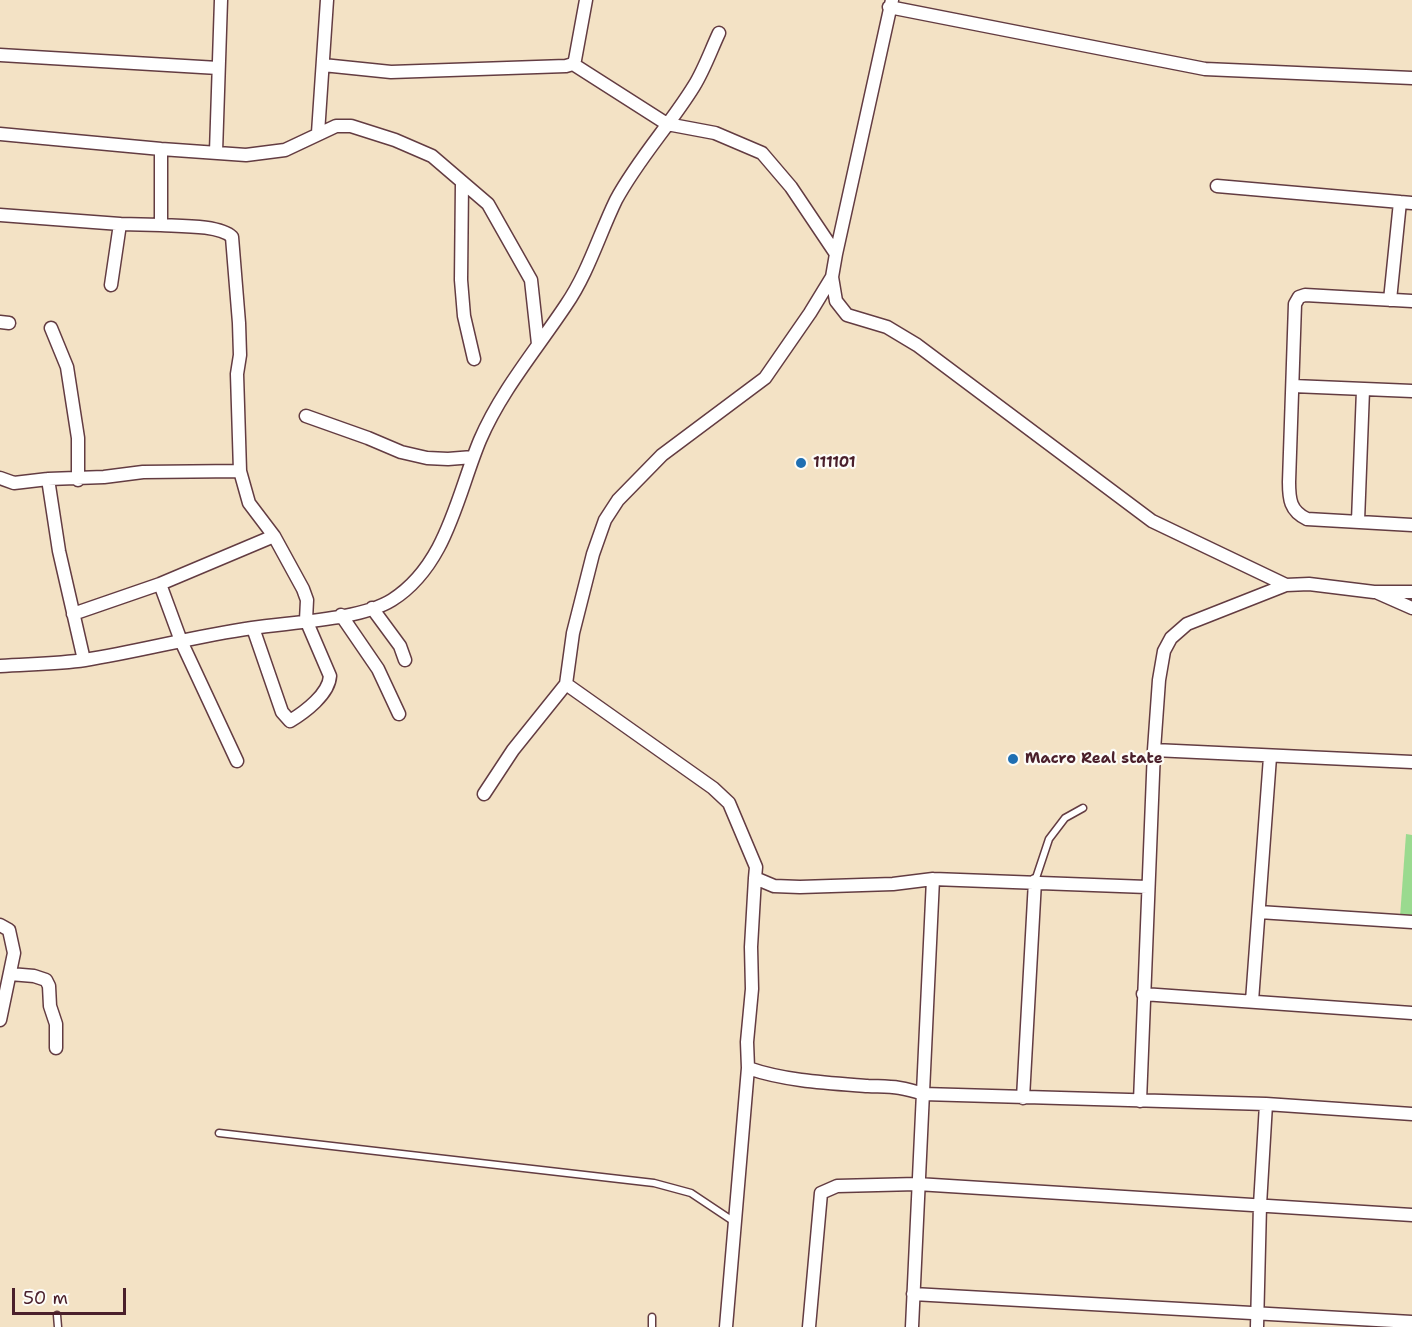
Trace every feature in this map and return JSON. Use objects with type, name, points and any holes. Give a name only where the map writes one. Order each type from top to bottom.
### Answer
[{"type":"street","points":[[216,152],[222,0]]},
{"type":"street","points":[[318,133],[327,0]]},
{"type":"street","points":[[573,64],[586,0]]},
{"type":"street","points":[[1286,585],[1152,521],[917,345],[887,327],[847,315],[836,302],[832,277],[836,254],[891,4],[1205,69],[1412,78]]},
{"type":"street","points":[[0,666],[84,660],[253,628],[341,615],[372,608],[401,593],[416,579],[435,554],[448,528],[473,457],[491,415],[583,276],[616,201],[634,171],[695,85],[718,33]]},
{"type":"street","points":[[0,55],[218,68]]},
{"type":"street","points":[[323,65],[391,72],[573,64],[667,124],[715,134],[762,153],[791,188],[836,254]]},
{"type":"street","points":[[0,135],[246,155],[285,150],[336,126],[351,126],[395,140],[432,156],[488,204],[531,280],[538,344]]},
{"type":"street","points":[[161,149],[161,225]]},
{"type":"street","points":[[462,183],[461,280],[464,316],[474,359]]},
{"type":"street","points":[[1217,186],[1406,203],[1390,300]]},
{"type":"street","points":[[0,215],[210,229],[227,232],[232,237],[240,355],[237,374],[240,471],[249,503],[274,536],[303,589],[307,600],[306,620],[330,676],[329,683],[317,699],[290,721],[282,712],[253,628]]},
{"type":"street","points":[[111,285],[120,224]]},
{"type":"street","points":[[484,794],[513,750],[566,684],[573,633],[593,554],[609,513],[618,500],[662,454],[765,378],[832,277]]},
{"type":"street","points":[[1412,301],[1305,295],[1299,297],[1295,304],[1289,482],[1289,500],[1292,508],[1299,516],[1306,519],[1412,525]]},
{"type":"street","points":[[51,328],[67,367],[78,438],[78,480]]},
{"type":"street","points":[[1293,386],[1412,391]]},
{"type":"street","points":[[1358,521],[1363,390]]},
{"type":"street","points":[[306,416],[400,452],[427,458],[473,457]]},
{"type":"street","points":[[0,478],[14,483],[48,479],[78,480],[143,472],[240,471]]},
{"type":"street","points":[[48,479],[59,551],[84,660]]},
{"type":"street","points":[[73,614],[160,584],[274,536]]},
{"type":"street","points":[[160,584],[181,641],[237,761]]},
{"type":"street","points":[[1140,1101],[1154,750],[1159,680],[1164,651],[1170,638],[1187,624],[1286,585],[1309,584],[1374,592],[1412,592]]},
{"type":"street","points":[[1374,592],[1412,608]]},
{"type":"street","points":[[372,608],[400,646],[405,660]]},
{"type":"street","points":[[341,615],[378,669],[399,714]]},
{"type":"street","points":[[566,684],[713,788],[729,802],[756,867],[751,947],[752,989],[747,1042],[748,1068],[726,1327]]},
{"type":"street","points":[[1154,750],[1412,762]]},
{"type":"street","points":[[1252,1001],[1270,757]]},
{"type":"street","points":[[755,878],[774,886],[800,887],[884,884],[933,879],[1035,881],[1147,887]]},
{"type":"street","points":[[912,1327],[933,879]]},
{"type":"street","points":[[1023,1098],[1035,881]]},
{"type":"street","points":[[1259,912],[1412,922]]},
{"type":"street","points":[[0,925],[9,930],[14,952],[0,1020]]},
{"type":"street","points":[[10,974],[34,976],[46,980],[49,986],[50,1006],[56,1024],[56,1048]]},
{"type":"street","points":[[1143,994],[1412,1013]]},
{"type":"street","points":[[748,1068],[794,1079],[895,1086],[923,1094],[1266,1104],[1412,1114]]},
{"type":"street","points":[[1257,1327],[1260,1205],[1266,1104]]},
{"type":"street","points":[[809,1327],[821,1193],[837,1186],[917,1184],[1412,1215]]},
{"type":"street","points":[[913,1294],[1412,1322]]},
{"type":"lane","points":[[1035,881],[1049,839],[1065,818],[1083,808]]},
{"type":"lane","points":[[219,1133],[654,1183],[691,1193],[736,1223]]},
{"type":"lane","points":[[57,1315],[58,1327]]},
{"type":"lane","points":[[652,1317],[652,1327]]},
{"type":"green space","points":[[1406,834],[1412,835],[1412,918],[1400,917]]},
{"type":"place","name":"111101","points":[[801,463]]},
{"type":"place","name":"Macro Real state","points":[[1013,759]]}]
